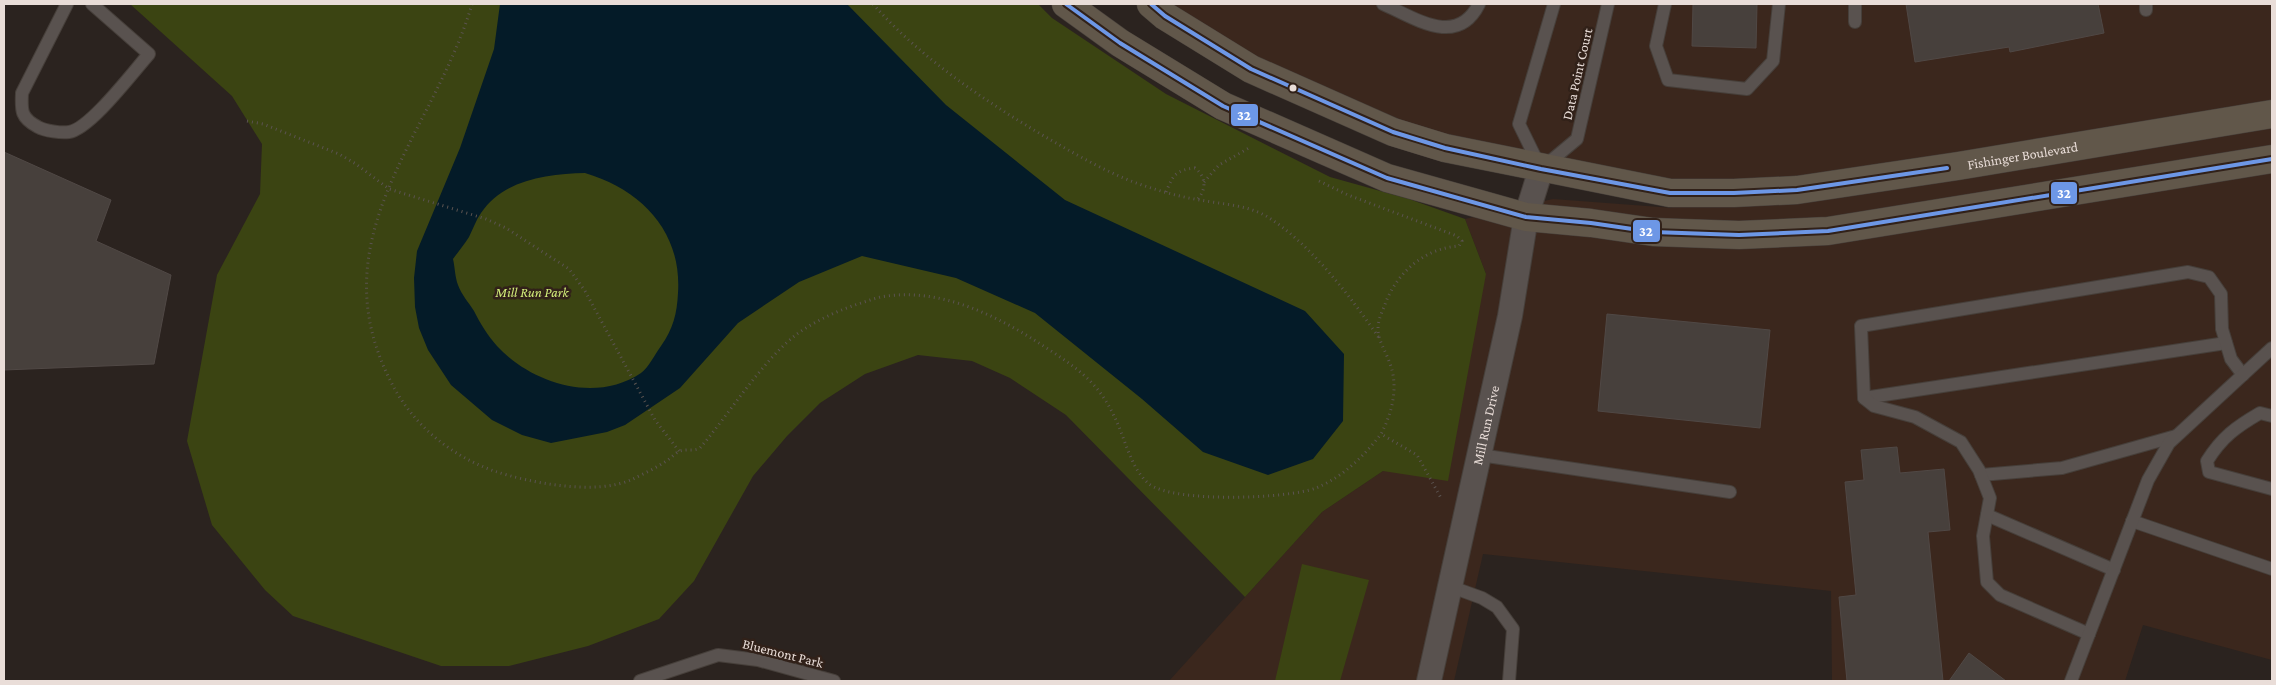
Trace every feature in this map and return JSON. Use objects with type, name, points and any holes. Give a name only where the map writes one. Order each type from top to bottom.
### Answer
[{"type":"main road","points":[[1066,4],[1120,43],[1223,106],[1387,178],[1526,217],[1591,223],[1653,232],[1738,235],[1828,232],[2272,159]]},
{"type":"main road","name":"Fishinger Boulevard","points":[[1151,4],[1165,16],[1251,69],[1394,132],[1445,148],[1541,169],[1670,193],[1734,193],[1797,190],[1958,166],[2272,114]]},
{"type":"street","name":"Mill Run Drive","points":[[1429,681],[1510,316],[1526,217],[1541,169]]},
{"type":"lane","points":[[67,4],[22,92],[21,108],[26,121],[42,130],[69,132],[92,118],[149,54],[92,4]]},
{"type":"lane","points":[[1383,4],[1442,28],[1460,26],[1470,18],[1479,4]]},
{"type":"lane","points":[[1541,169],[1519,124],[1554,4]]},
{"type":"lane","name":"Data Point Court","points":[[1541,169],[1577,139],[1608,4]]},
{"type":"lane","points":[[1665,4],[1656,46],[1668,80],[1747,89],[1773,61],[1779,4]]},
{"type":"lane","points":[[1855,4],[1855,22]]},
{"type":"lane","points":[[2089,634],[2000,595],[1987,582],[1983,536],[1990,498],[1981,475],[1961,442],[1915,416],[1874,406],[1864,398],[1861,326],[2188,272],[2210,278],[2220,294],[2222,329],[2231,359],[2243,375]]},
{"type":"lane","points":[[1864,398],[2226,343]]},
{"type":"lane","points":[[2071,681],[2148,480],[2169,443],[2272,348]]},
{"type":"lane","points":[[2272,416],[2260,413],[2240,425],[2217,444],[2207,461],[2209,472],[2272,489]]},
{"type":"lane","points":[[1981,475],[2062,468],[2177,435]]},
{"type":"lane","points":[[1480,455],[1730,492]]},
{"type":"lane","points":[[1987,515],[2114,570]]},
{"type":"lane","points":[[2132,521],[2272,569]]},
{"type":"lane","points":[[1449,586],[1482,598],[1497,607],[1513,629],[1509,681]]},
{"type":"lane","name":"Bluemont Park","points":[[640,681],[718,655],[758,660],[834,681]]},
{"type":"path","points":[[472,4],[458,46],[414,132],[377,216],[368,256],[366,287],[371,327],[380,359],[394,390],[408,409],[440,442],[471,462],[504,474],[540,483],[586,486],[617,484],[633,479],[661,465],[679,451],[700,448],[775,355],[802,331],[850,307],[885,296],[911,294],[955,303],[991,316],[1046,348],[1075,368],[1088,380],[1109,406],[1142,478],[1156,489],[1191,497],[1299,493],[1317,488],[1341,475],[1364,454],[1381,434],[1389,418],[1394,385],[1392,368],[1379,338],[1342,289],[1310,254],[1280,226],[1265,215],[1252,210],[1166,192],[1143,185],[1089,162],[1016,120],[943,67],[896,28],[873,4]]},
{"type":"path","points":[[247,121],[280,130],[339,154],[356,164],[389,189],[486,219],[533,244],[569,269],[585,291],[655,420],[679,451]]},
{"type":"path","points":[[1204,182],[1219,165],[1251,147]]},
{"type":"path","points":[[1166,192],[1172,176],[1184,169],[1195,168],[1202,174],[1204,182],[1204,190],[1197,200]]},
{"type":"path","points":[[1317,179],[1348,196],[1457,236],[1462,241],[1459,246],[1447,247],[1424,258],[1410,267],[1398,280],[1381,315],[1378,326],[1379,338]]},
{"type":"path","points":[[1381,434],[1417,455],[1441,498]]},
{"type":"shaded area","points":[[1151,4],[2272,4],[2272,660],[2143,625],[2125,681],[1832,681],[1831,591],[1483,554],[1454,681],[1169,681],[1322,512],[1383,471],[1486,274],[1465,219],[1553,199],[1673,208],[1541,169],[1393,132]]},
{"type":"green space","name":"Mill Run Park","points":[[130,4],[1038,4],[1052,18],[1166,94],[1330,177],[1409,199],[1465,219],[1486,274],[1448,481],[1383,471],[1322,512],[1245,597],[1066,415],[1010,378],[972,361],[918,355],[865,374],[820,403],[787,436],[753,476],[694,581],[659,619],[588,646],[509,666],[441,666],[293,616],[265,590],[212,525],[187,441],[217,275],[260,194],[262,144],[232,96]]},
{"type":"green space","points":[[1302,564],[1369,580],[1340,681],[1275,681]]},
{"type":"water","points":[[500,4],[847,4],[946,105],[1065,200],[1305,311],[1344,354],[1343,421],[1313,459],[1268,475],[1203,452],[1142,399],[1035,313],[956,278],[862,256],[799,282],[738,323],[680,388],[625,425],[607,432],[551,443],[522,435],[492,420],[451,385],[428,350],[419,328],[415,307],[414,278],[417,251],[460,148],[494,49]],"holes":[[[585,173],[624,190],[641,202],[654,216],[665,233],[673,251],[677,271],[677,308],[665,340],[641,373],[623,382],[604,387],[584,388],[564,385],[545,379],[527,370],[497,346],[484,329],[459,288],[453,259],[469,237],[479,216],[491,202],[514,186],[542,177]]]},
{"type":"building","points":[[1693,4],[1757,4],[1756,48],[1692,46]]},
{"type":"building","points":[[1906,4],[2098,4],[2104,33],[2010,52],[2009,47],[1915,62]]},
{"type":"building","points":[[4,152],[111,200],[96,241],[171,275],[154,364],[4,370]]},
{"type":"building","points":[[1607,314],[1770,330],[1760,428],[1598,411]]},
{"type":"building","points":[[1897,447],[1900,473],[1944,469],[1950,530],[1928,532],[1943,681],[1847,681],[1839,597],[1856,595],[1845,482],[1864,480],[1861,450]]},
{"type":"building","points":[[1969,653],[2006,681],[1949,681]]},
{"type":"transit line","name":"32","points":[[1066,4],[1120,43],[1223,106],[1387,178],[1526,217],[1591,223],[1653,232],[1739,235],[1828,231],[2272,159]]},
{"type":"transit line","name":"32","points":[[1151,4],[1165,16],[1251,69],[1393,132],[1445,148],[1541,169],[1670,193],[1734,193],[1797,190],[1947,168]]}]
